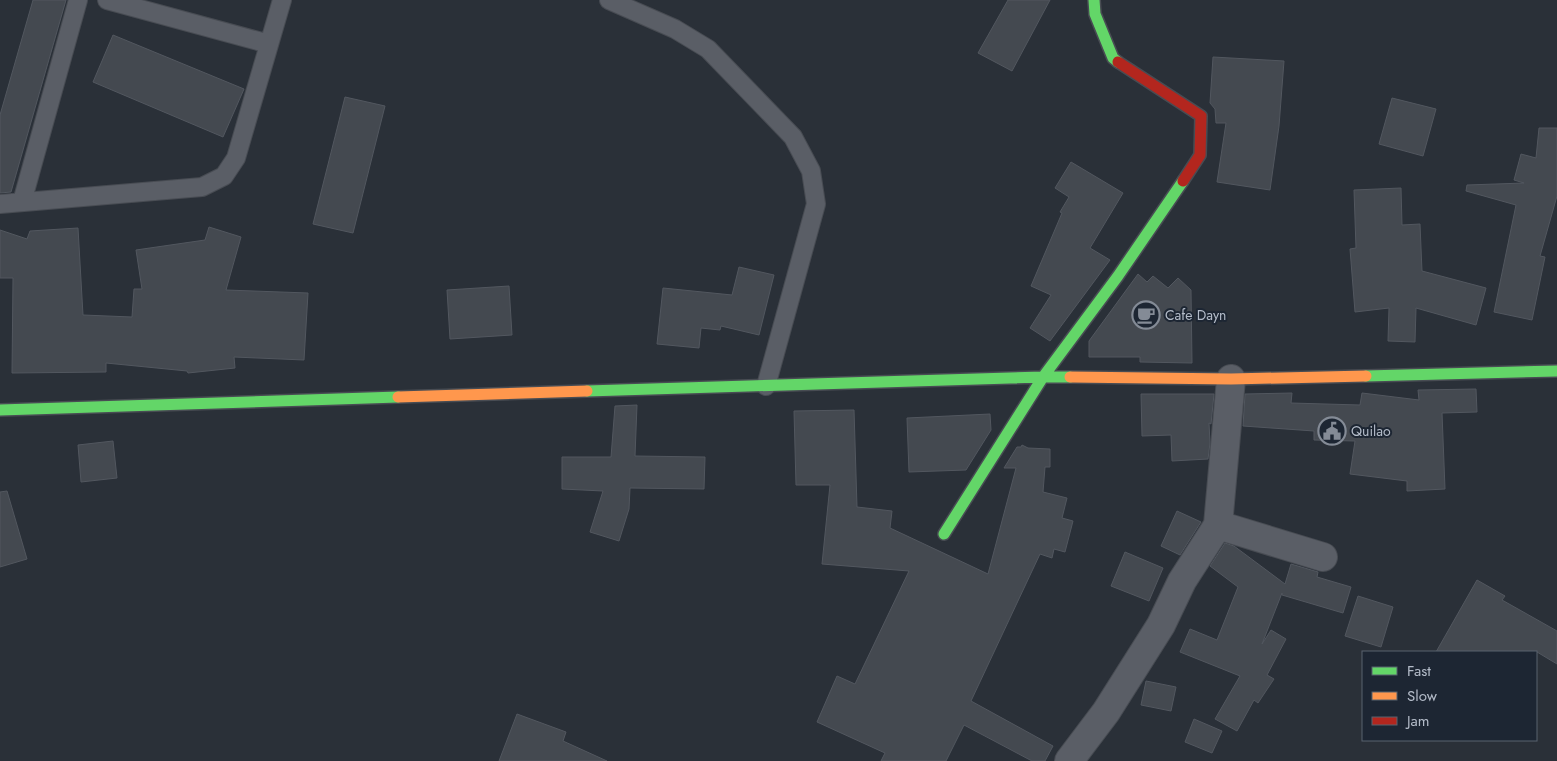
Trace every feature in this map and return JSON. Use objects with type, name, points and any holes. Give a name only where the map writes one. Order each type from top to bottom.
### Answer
[{"type":"street","points":[[944,534],[1043,377],[1118,276],[1200,155],[1201,116],[1112,58],[1095,14],[1094,0]]},
{"type":"street","points":[[0,410],[1043,377],[1231,379],[1557,371]]},
{"type":"street","points":[[1069,761],[1116,697],[1161,625],[1182,581],[1218,525],[1231,379]]},
{"type":"street","points":[[1218,525],[1323,557]]},
{"type":"lane","points":[[22,202],[78,0]]},
{"type":"lane","points":[[107,0],[269,44]]},
{"type":"lane","points":[[0,204],[202,187],[224,176],[236,158],[282,0]]},
{"type":"lane","points":[[609,0],[675,29],[708,49],[793,137],[811,171],[816,204],[766,386]]},
{"type":"building","points":[[33,0],[66,0],[11,192],[0,193],[0,115]]},
{"type":"building","points":[[1008,0],[1050,0],[1012,71],[978,53]]},
{"type":"building","points":[[113,35],[244,89],[223,137],[93,82]]},
{"type":"building","points":[[1213,57],[1284,61],[1279,126],[1270,190],[1217,182],[1226,123],[1216,123],[1215,109],[1210,103]]},
{"type":"building","points":[[345,97],[385,106],[353,233],[313,224]]},
{"type":"building","points":[[1392,98],[1436,109],[1423,156],[1379,144]]},
{"type":"building","points":[[1539,128],[1557,128],[1557,196],[1540,256],[1545,257],[1532,320],[1494,312],[1516,205],[1466,191],[1467,185],[1524,183],[1514,180],[1521,154],[1536,158]]},
{"type":"building","points":[[1071,162],[1123,193],[1090,248],[1110,260],[1050,341],[1030,328],[1051,295],[1031,286],[1062,213],[1060,212],[1069,197],[1055,188]]},
{"type":"building","points":[[1401,188],[1402,225],[1420,224],[1422,271],[1486,288],[1476,325],[1416,308],[1415,342],[1388,341],[1389,308],[1355,312],[1350,249],[1356,248],[1354,190]]},
{"type":"building","points":[[209,227],[241,237],[226,290],[308,293],[304,360],[234,357],[235,368],[188,373],[187,371],[106,363],[106,372],[12,373],[13,278],[0,278],[0,230],[27,239],[30,231],[78,228],[83,315],[132,317],[134,289],[142,289],[136,250],[205,240]]},
{"type":"building","points":[[739,267],[774,275],[759,335],[721,326],[720,330],[701,328],[699,348],[657,344],[663,288],[732,295]]},
{"type":"building","name":"Cafe Dayn","points":[[1138,274],[1147,282],[1153,276],[1168,288],[1178,278],[1191,290],[1192,363],[1140,362],[1140,357],[1089,357],[1089,341]]},
{"type":"building","points":[[509,286],[512,335],[450,339],[447,290]]},
{"type":"building","points":[[1476,389],[1477,412],[1442,413],[1445,489],[1407,491],[1407,481],[1350,474],[1355,441],[1314,440],[1314,431],[1243,426],[1245,394],[1292,393],[1291,403],[1360,405],[1362,393],[1419,400],[1418,390]]},
{"type":"building","points":[[1141,394],[1214,394],[1211,424],[1209,423],[1210,443],[1208,459],[1172,461],[1171,435],[1142,436]]},
{"type":"building","points":[[637,405],[635,456],[705,457],[704,489],[630,488],[629,509],[619,541],[590,532],[603,491],[562,489],[562,457],[611,457],[615,406]]},
{"type":"building","points":[[854,410],[857,507],[892,511],[890,528],[988,574],[1016,468],[1004,468],[1017,447],[1022,445],[1028,448],[1050,449],[1050,467],[1045,467],[1043,492],[1067,498],[1062,518],[1073,521],[1065,552],[1054,549],[1052,558],[1040,554],[971,701],[1053,746],[1045,761],[1032,761],[964,725],[946,761],[881,761],[885,753],[817,722],[837,676],[855,684],[909,571],[822,564],[830,485],[796,485],[794,411]]},
{"type":"building","points":[[990,414],[991,430],[966,470],[909,472],[907,418]]},
{"type":"building","points":[[113,441],[117,478],[81,482],[78,445]]},
{"type":"building","points":[[7,491],[27,559],[0,567],[0,492]]},
{"type":"building","points":[[1177,511],[1201,522],[1180,555],[1161,546]]},
{"type":"building","points":[[1225,543],[1234,546],[1285,584],[1291,564],[1318,572],[1317,577],[1351,587],[1343,613],[1282,595],[1282,593],[1262,644],[1271,630],[1286,639],[1267,675],[1274,679],[1258,703],[1254,700],[1237,731],[1215,719],[1240,676],[1180,652],[1190,629],[1217,640],[1238,587],[1210,566]]},
{"type":"building","points":[[1125,552],[1163,568],[1149,601],[1111,586]]},
{"type":"building","points":[[1477,580],[1505,596],[1502,600],[1557,631],[1557,664],[1537,651],[1437,651]]},
{"type":"building","points":[[1358,596],[1393,607],[1381,647],[1345,636]]},
{"type":"building","points":[[1146,681],[1176,687],[1171,711],[1141,705]]},
{"type":"building","points":[[517,714],[566,732],[563,741],[607,761],[499,761]]},
{"type":"building","points":[[1194,719],[1222,731],[1212,753],[1185,742]]},
{"type":"traffic: fast","points":[[1094,0],[1095,14],[1113,58],[1118,62]]},
{"type":"traffic: fast","points":[[944,534],[1043,377],[1118,276],[1183,181]]},
{"type":"traffic: fast","points":[[1366,376],[1557,371]]},
{"type":"traffic: fast","points":[[587,391],[1070,377]]},
{"type":"traffic: fast","points":[[0,410],[398,397]]},
{"type":"traffic: slow","points":[[1070,377],[1231,379],[1366,376]]},
{"type":"traffic: slow","points":[[398,397],[587,391]]},
{"type":"traffic: jam","points":[[1118,62],[1201,116],[1200,155],[1183,181]]},
{"type":"place","name":"Cafe Dayn","points":[[1146,315]]},
{"type":"place","name":"Quilao","points":[[1332,431]]}]
